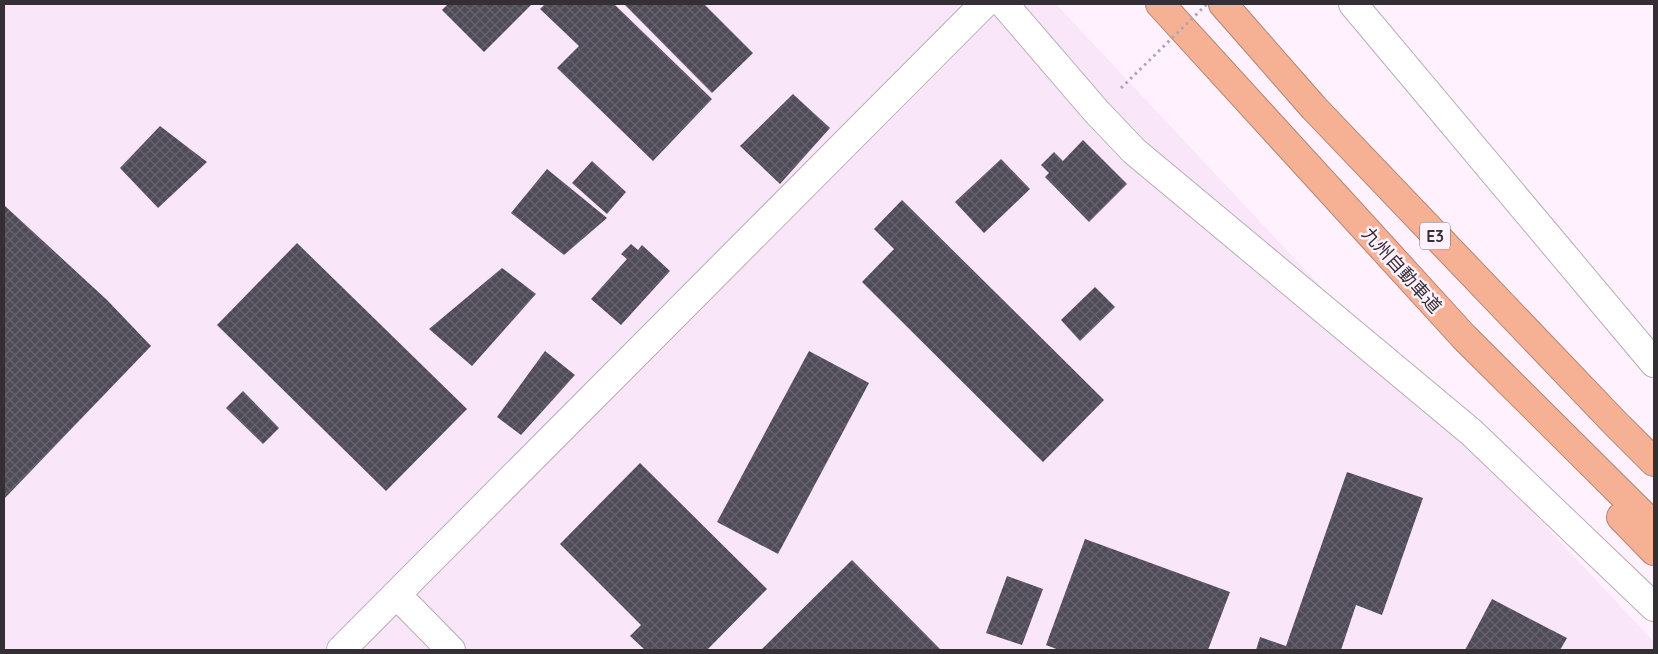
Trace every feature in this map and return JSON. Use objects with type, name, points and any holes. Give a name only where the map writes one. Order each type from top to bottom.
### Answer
[{"type":"highway","name":"九州自動車道","points":[[1160,4],[1464,337],[1654,526]]},
{"type":"highway","name":"E3","points":[[1223,4],[1321,115],[1561,368],[1654,462]]},
{"type":"highway","points":[[1464,337],[1592,488],[1654,550]]},
{"type":"street","points":[[341,650],[397,596],[984,4]]},
{"type":"street","points":[[1004,4],[1096,111],[1134,151],[1471,432],[1654,607]]},
{"type":"street","points":[[1353,4],[1654,363]]},
{"type":"street","points":[[397,596],[451,650]]},
{"type":"path","points":[[1121,88],[1207,4]]},
{"type":"shaded area","points":[[4,4],[1056,4],[1654,642],[1654,650],[4,650]]},
{"type":"building","points":[[448,4],[532,4],[484,52],[442,10]]},
{"type":"building","points":[[545,4],[614,4],[712,99],[653,161],[557,68],[579,46],[540,9]]},
{"type":"building","points":[[624,4],[704,4],[753,53],[712,93]]},
{"type":"building","points":[[793,94],[830,128],[780,184],[740,146]]},
{"type":"building","points":[[160,126],[207,162],[158,208],[120,168]]},
{"type":"building","points":[[1083,140],[1127,184],[1089,222],[1045,177],[1049,173],[1041,165],[1054,152],[1063,161]]},
{"type":"building","points":[[1001,159],[1030,189],[984,233],[955,202]]},
{"type":"building","points":[[592,161],[626,192],[607,214],[572,183]]},
{"type":"building","points":[[547,169],[607,218],[564,255],[511,213]]},
{"type":"building","points":[[902,200],[1104,400],[1043,462],[862,282],[894,249],[874,229]]},
{"type":"building","points":[[4,205],[107,300],[151,346],[4,499]]},
{"type":"building","points":[[297,243],[467,409],[386,491],[217,325]]},
{"type":"building","points":[[631,244],[638,250],[642,245],[670,271],[621,325],[591,299],[627,259],[621,254]]},
{"type":"building","points":[[502,268],[536,294],[472,366],[429,329]]},
{"type":"building","points":[[1095,287],[1115,307],[1080,341],[1061,320]]},
{"type":"building","points":[[545,351],[575,375],[521,435],[497,417]]},
{"type":"building","points":[[809,351],[869,383],[778,554],[717,522]]},
{"type":"building","points":[[243,391],[279,428],[263,444],[226,408]]},
{"type":"building","points":[[640,463],[767,589],[707,650],[645,650],[630,636],[641,625],[560,544]]},
{"type":"building","points":[[1347,472],[1423,498],[1382,615],[1356,605],[1341,650],[1256,650],[1260,637],[1286,646]]},
{"type":"building","points":[[1085,539],[1230,592],[1208,650],[1059,650],[1046,645]]},
{"type":"building","points":[[852,560],[941,650],[761,650]]},
{"type":"building","points":[[1007,576],[1043,589],[1022,645],[986,633]]},
{"type":"building","points":[[1492,599],[1567,638],[1560,650],[1465,650]]}]
